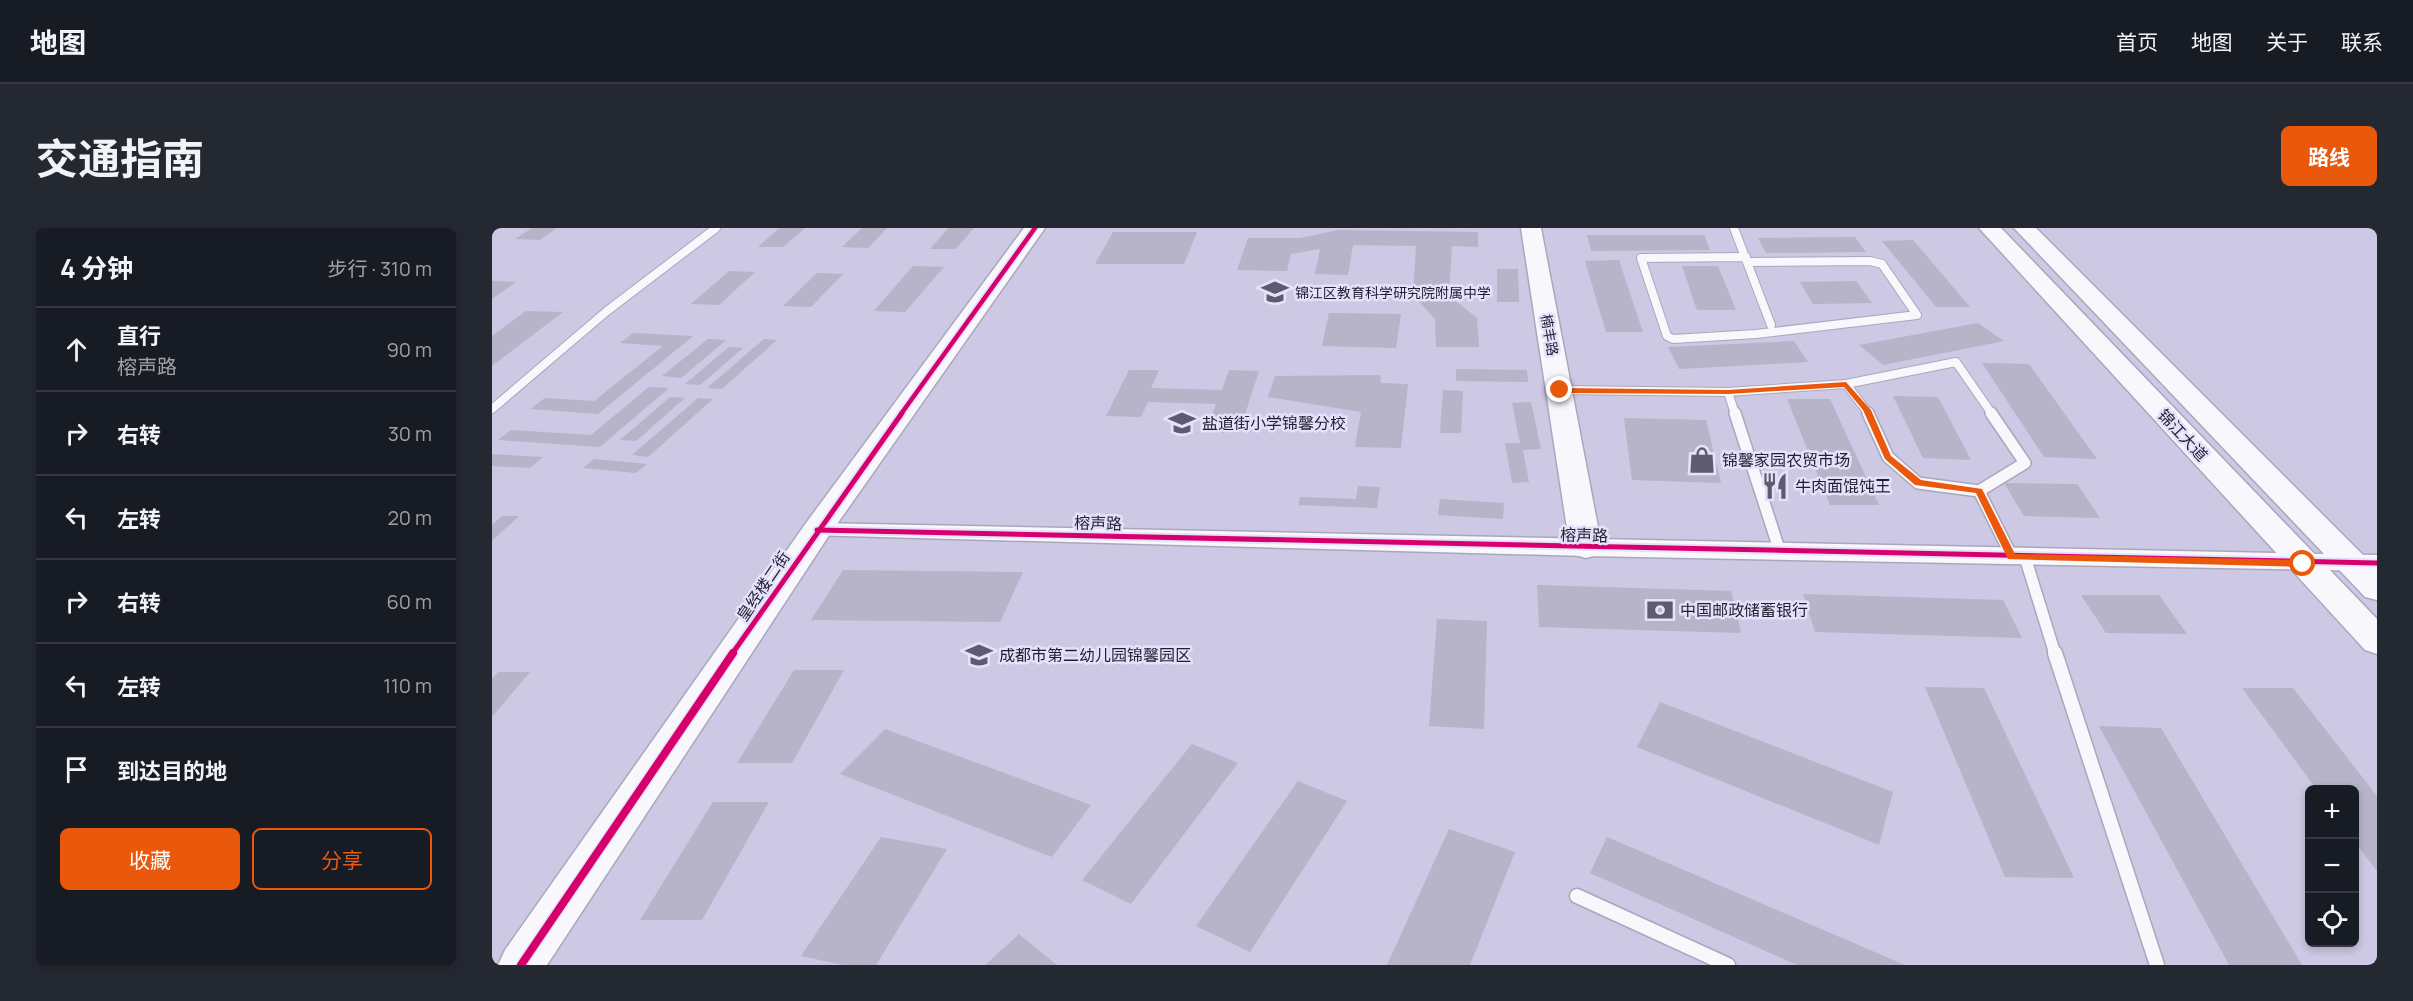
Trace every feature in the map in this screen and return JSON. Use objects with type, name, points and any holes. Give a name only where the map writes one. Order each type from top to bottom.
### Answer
[{"type":"street","name":"皇经楼二街","points":[[521,965],[818,530],[1035,228]]},
{"type":"street","name":"楠丰路","points":[[1531,228],[1586,548]]},
{"type":"street","name":"锦江大道","points":[[1989,228],[2377,641]]},
{"type":"street","name":"锦江大道","points":[[2024,228],[2377,589]]},
{"type":"street","name":"榕声路","points":[[818,530],[2303,564],[2377,563]]},
{"type":"lane","points":[[492,409],[607,311],[716,228]]},
{"type":"lane","points":[[1734,228],[1771,325]]},
{"type":"lane","points":[[1641,258],[1747,259],[1870,261],[1882,264],[1917,315],[1756,334],[1673,339],[1667,336],[1641,258]]},
{"type":"lane","points":[[1560,390],[1728,392],[1846,384],[1956,362],[2025,463],[1979,491],[1918,483],[1888,457],[1867,410],[1846,384]]},
{"type":"lane","points":[[1728,392],[1780,552]]},
{"type":"lane","points":[[1979,491],[2019,557],[2157,965]]},
{"type":"lane","points":[[1577,896],[1728,965]]},
{"type":"building","points":[[532,228],[557,228],[540,240],[515,239]]},
{"type":"building","points":[[779,228],[805,228],[783,247],[758,247]]},
{"type":"building","points":[[862,228],[887,228],[868,248],[842,247]]},
{"type":"building","points":[[948,228],[974,228],[956,249],[930,249]]},
{"type":"building","points":[[1338,230],[1478,232],[1478,247],[1452,246],[1449,296],[1477,318],[1479,347],[1436,347],[1435,319],[1413,295],[1416,246],[1353,245],[1348,275],[1315,274],[1320,249],[1291,254],[1287,271],[1237,270],[1248,238],[1300,238]]},
{"type":"building","points":[[1113,232],[1197,232],[1184,264],[1095,264]]},
{"type":"building","points":[[1587,235],[1704,235],[1710,250],[1591,251]]},
{"type":"building","points":[[1855,237],[1866,252],[1766,253],[1758,238]]},
{"type":"building","points":[[1913,240],[1970,307],[1936,307],[1882,241]]},
{"type":"building","points":[[1619,260],[1643,332],[1606,332],[1585,261]]},
{"type":"building","points":[[913,266],[944,267],[905,312],[874,311]]},
{"type":"building","points":[[1682,266],[1718,266],[1736,310],[1697,310]]},
{"type":"building","points":[[1497,269],[1518,269],[1519,302],[1497,302]]},
{"type":"building","points":[[729,271],[755,272],[719,305],[691,304]]},
{"type":"building","points":[[817,273],[843,274],[811,307],[783,306]]},
{"type":"building","points":[[492,281],[516,282],[492,299]]},
{"type":"building","points":[[1856,281],[1872,303],[1813,304],[1800,282]]},
{"type":"building","points":[[526,311],[563,312],[492,366],[492,336]]},
{"type":"building","points":[[1329,313],[1401,314],[1396,348],[1322,346]]},
{"type":"building","points":[[1978,323],[2004,341],[1883,365],[1859,345]]},
{"type":"building","points":[[633,333],[693,336],[598,414],[530,409],[545,398],[594,401],[663,346],[620,343]]},
{"type":"building","points":[[708,339],[726,340],[681,378],[662,376]]},
{"type":"building","points":[[764,339],[777,340],[722,389],[707,388]]},
{"type":"building","points":[[1794,341],[1808,362],[1679,369],[1668,347]]},
{"type":"building","points":[[729,347],[743,348],[700,385],[685,384]]},
{"type":"building","points":[[1982,363],[2029,364],[2097,459],[2044,457]]},
{"type":"building","points":[[1456,369],[1527,370],[1528,382],[1456,381]]},
{"type":"building","points":[[1129,370],[1159,370],[1151,388],[1222,390],[1229,370],[1259,371],[1239,433],[1206,432],[1216,404],[1148,402],[1141,417],[1106,416]]},
{"type":"building","points":[[1380,375],[1381,383],[1408,384],[1401,448],[1355,447],[1361,412],[1268,397],[1275,376]]},
{"type":"building","points":[[649,387],[669,388],[600,447],[498,440],[511,430],[591,435]]},
{"type":"building","points":[[1443,390],[1463,391],[1461,433],[1440,433]]},
{"type":"building","points":[[1893,396],[1938,397],[1971,460],[1923,458]]},
{"type":"building","points":[[670,397],[685,398],[636,441],[620,440]]},
{"type":"building","points":[[698,398],[713,399],[648,457],[632,455]]},
{"type":"building","points":[[1787,399],[1830,399],[1879,505],[1830,505]]},
{"type":"building","points":[[1531,402],[1541,449],[1523,450],[1529,482],[1512,483],[1505,443],[1520,443],[1512,403]]},
{"type":"building","points":[[1624,418],[1706,420],[1721,483],[1632,480]]},
{"type":"building","points":[[492,454],[543,457],[530,468],[492,466]]},
{"type":"building","points":[[594,459],[647,464],[636,473],[583,468]]},
{"type":"building","points":[[2004,483],[2077,484],[2100,518],[2024,516]]},
{"type":"building","points":[[1358,486],[1380,487],[1377,508],[1298,505],[1300,497],[1356,499]]},
{"type":"building","points":[[1440,499],[1504,503],[1503,519],[1438,515]]},
{"type":"building","points":[[502,516],[519,516],[492,541],[492,525]]},
{"type":"building","points":[[843,570],[1023,572],[1000,622],[811,620]]},
{"type":"building","points":[[1537,585],[1731,591],[1741,633],[1539,627]]},
{"type":"building","points":[[1803,594],[2003,600],[2022,638],[1815,632]]},
{"type":"building","points":[[2081,595],[2159,595],[2187,634],[2106,633]]},
{"type":"building","points":[[1437,619],[1487,621],[1484,729],[1429,726]]},
{"type":"building","points":[[794,670],[844,670],[792,763],[737,763]]},
{"type":"building","points":[[498,672],[530,672],[492,717],[492,679]]},
{"type":"building","points":[[1925,687],[1984,688],[2074,878],[2005,877]]},
{"type":"building","points":[[2242,688],[2293,688],[2377,796],[2377,871],[2359,848],[2359,785],[2313,785]]},
{"type":"building","points":[[1660,702],[1893,792],[1879,845],[1637,747]]},
{"type":"building","points":[[2099,726],[2161,728],[2302,965],[2229,965]]},
{"type":"building","points":[[885,729],[1091,805],[1052,857],[840,774]]},
{"type":"building","points":[[1192,744],[1238,763],[1131,904],[1082,880]]},
{"type":"building","points":[[1298,781],[1347,801],[1250,952],[1196,926]]},
{"type":"building","points":[[713,802],[769,802],[702,920],[640,920]]},
{"type":"building","points":[[1449,829],[1515,852],[1470,965],[1387,965]]},
{"type":"building","points":[[881,837],[947,849],[876,965],[843,965],[801,956]]},
{"type":"building","points":[[1607,837],[1905,965],[1797,965],[1590,873]]},
{"type":"building","points":[[1019,934],[1057,965],[985,965]]},
{"type":"cycle path","points":[[521,965],[817,530],[1035,228]]},
{"type":"cycle path","points":[[817,530],[2377,563]]},
{"type":"place","name":"锦江区教育科学研究院附属中学","points":[[1275,292]]},
{"type":"place","name":"盐道街小学锦馨分校","points":[[1182,423]]},
{"type":"place","name":"锦馨家园农贸市场","points":[[1702,460]]},
{"type":"place","name":"牛肉面馄饨王","points":[[1775,486]]},
{"type":"place","name":"中国邮政储蓄银行","points":[[1660,610]]},
{"type":"place","name":"成都市第二幼儿园锦馨园区","points":[[979,655]]},
{"type":"route","points":[[1560,390],[1728,392],[1846,384],[1867,410],[1888,457],[1918,483],[1979,491],[2012,557],[2303,564]]}]
